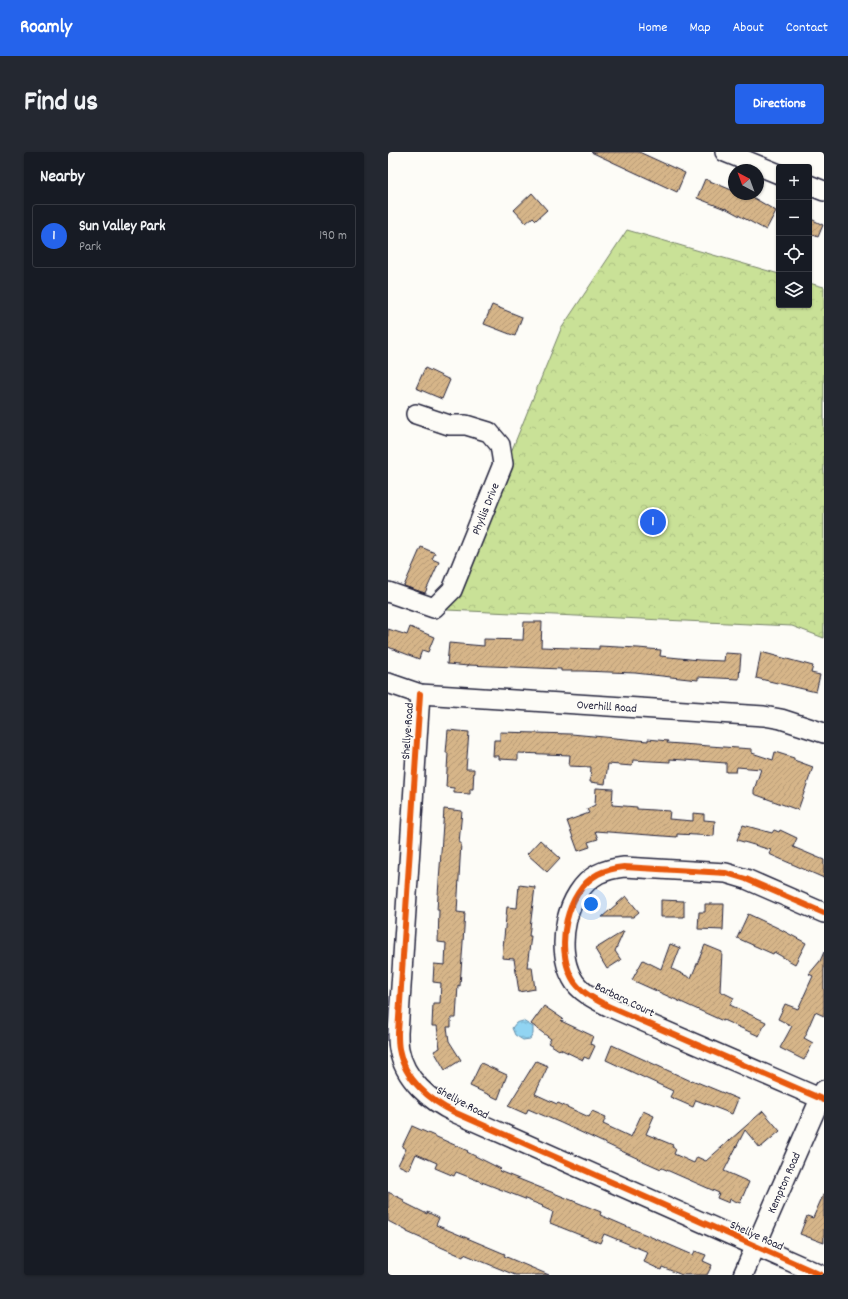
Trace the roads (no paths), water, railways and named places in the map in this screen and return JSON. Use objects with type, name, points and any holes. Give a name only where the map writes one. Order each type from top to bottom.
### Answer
[{"type":"street","points":[[725,152],[776,173]]},
{"type":"street","points":[[812,186],[824,191]]},
{"type":"street","name":"Phyllis Drive","points":[[388,592],[434,608],[452,590],[503,464],[500,445],[489,432],[466,425],[449,425],[416,414]]},
{"type":"street","name":"Overhill Road","points":[[388,683],[420,694],[764,716],[781,719],[824,733]]},
{"type":"street","name":"Shellye Road","points":[[420,694],[399,1009],[399,1049],[404,1065],[414,1081],[424,1093],[437,1104],[453,1112],[821,1275]]},
{"type":"street","name":"Barbara Court","points":[[822,1096],[610,1007],[590,996],[579,987],[572,978],[567,966],[564,941],[570,906],[576,894],[597,874],[610,869],[624,867],[726,873],[824,913]]},
{"type":"street","name":"Kempton Road","points":[[743,1275],[822,1096]]},
{"type":"water","points":[[523,1021],[533,1027],[533,1034],[530,1039],[523,1040],[515,1035],[512,1028],[516,1023]]},
{"type":"place","name":"Sun Valley Park","points":[[653,522]]}]
